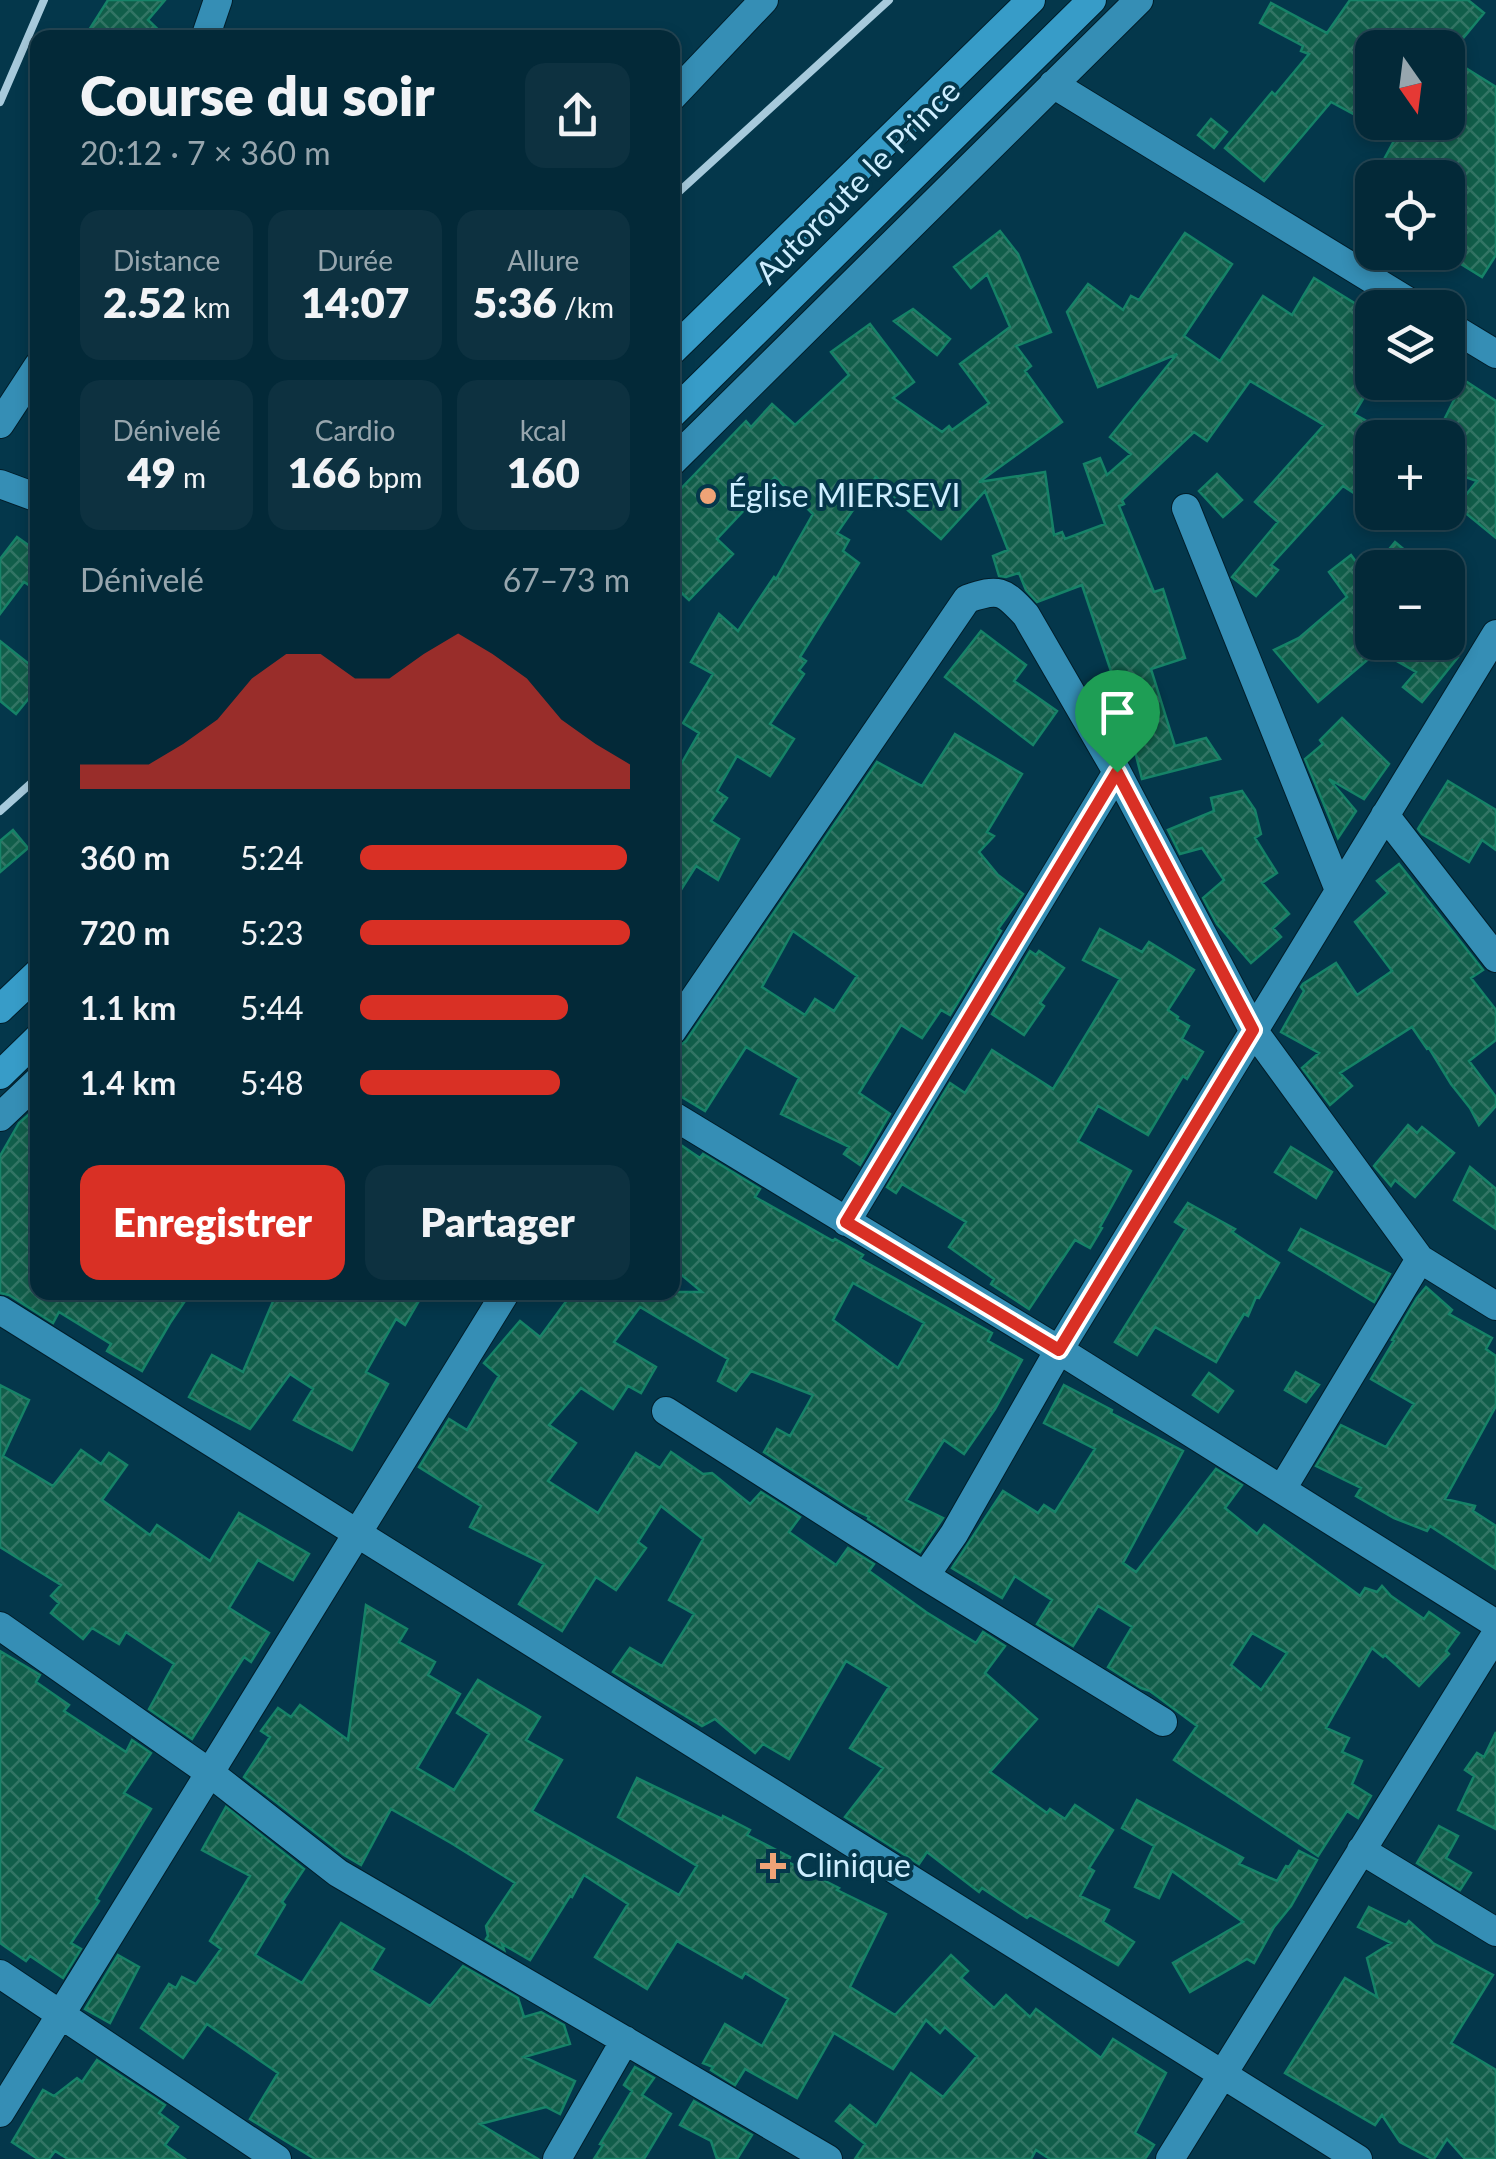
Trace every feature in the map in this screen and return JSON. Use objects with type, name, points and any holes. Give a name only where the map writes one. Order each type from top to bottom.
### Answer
[{"type":"main road","name":"Autoroute le Prince","points":[[680,343],[1031,0]]},
{"type":"main road","name":"Autoroute le Prince","points":[[680,406],[1092,0]]},
{"type":"main road","points":[[0,1010],[30,981]]},
{"type":"main road","points":[[0,1075],[30,1046]]},
{"type":"street","points":[[208,30],[218,0]]},
{"type":"street","points":[[680,89],[764,0]]},
{"type":"street","points":[[680,454],[1139,0]]},
{"type":"street","points":[[1053,84],[1390,290]]},
{"type":"street","points":[[1465,335],[1496,354]]},
{"type":"street","points":[[0,424],[30,378]]},
{"type":"street","points":[[0,484],[30,495]]},
{"type":"street","points":[[1186,508],[1339,890]]},
{"type":"street","points":[[680,1019],[967,599],[989,591],[1008,596],[1026,615],[1117,772],[1253,1030],[1420,1258],[1496,1306]]},
{"type":"street","points":[[925,1576],[1496,634]]},
{"type":"street","points":[[846,1222],[1117,772]]},
{"type":"street","points":[[1385,816],[1496,958]]},
{"type":"street","points":[[0,1116],[30,1088]]},
{"type":"street","points":[[680,1120],[1059,1350],[1496,1624]]},
{"type":"street","points":[[1282,1489],[1420,1258]]},
{"type":"street","points":[[0,2113],[501,1300]]},
{"type":"street","points":[[0,1310],[1358,2159]]},
{"type":"street","points":[[666,1411],[1163,1722]]},
{"type":"street","points":[[0,1626],[210,1772],[338,1874],[828,2159]]},
{"type":"street","points":[[1170,2159],[1496,1634]]},
{"type":"street","points":[[1361,1850],[1496,1932]]},
{"type":"street","points":[[0,1974],[271,2157]]},
{"type":"street","points":[[557,2159],[625,2040]]},
{"type":"building","points":[[108,0],[165,0],[148,20],[159,30],[89,30]]},
{"type":"building","points":[[1350,0],[1468,0],[1484,13],[1465,36],[1465,30],[1355,30],[1355,115],[1331,102],[1264,181],[1225,148],[1309,54],[1301,51],[1303,46],[1260,23],[1271,3],[1327,33]]},
{"type":"building","points":[[1465,68],[1496,87],[1496,255],[1482,277],[1465,266],[1465,160],[1384,160],[1394,140],[1465,140]]},
{"type":"building","points":[[1211,119],[1227,132],[1214,148],[1198,135]]},
{"type":"building","points":[[1000,231],[1018,254],[1051,332],[1016,346],[1031,366],[1025,371],[1062,422],[979,482],[1045,472],[1054,535],[1062,532],[1065,539],[1105,524],[1084,464],[1100,458],[1107,475],[1131,454],[1110,437],[1177,354],[1098,387],[1067,312],[1088,284],[1123,310],[1131,296],[1139,300],[1185,233],[1232,264],[1184,336],[1220,361],[1263,296],[1292,315],[1314,278],[1355,303],[1355,400],[1362,400],[1354,414],[1365,420],[1355,420],[1355,494],[1343,486],[1271,565],[1278,570],[1256,596],[1232,577],[1278,522],[1255,502],[1324,425],[1250,381],[1207,441],[1194,432],[1122,500],[1124,504],[1119,506],[1154,592],[1163,589],[1185,658],[1151,669],[1175,746],[1206,738],[1220,759],[1142,779],[1127,720],[1110,724],[1098,698],[1118,692],[1082,585],[1037,602],[1026,590],[1019,573],[999,576],[993,556],[1008,550],[985,491],[941,539],[876,477],[837,533],[849,540],[843,551],[859,563],[800,657],[806,661],[799,670],[804,674],[770,724],[794,739],[770,776],[737,756],[717,791],[727,798],[711,821],[739,839],[718,880],[696,866],[680,891],[680,766],[699,733],[683,723],[713,674],[691,662],[719,614],[738,631],[776,579],[813,514],[775,477],[717,539],[733,554],[689,600],[680,592],[680,490],[746,421],[751,427],[772,404],[795,425],[849,375],[831,352],[870,324],[914,382],[893,398],[942,432],[949,426],[952,430],[989,403],[960,364],[1010,327],[987,274],[971,288],[954,267]]},
{"type":"building","points":[[913,309],[950,339],[937,355],[894,321]]},
{"type":"building","points":[[1465,381],[1496,401],[1496,538],[1465,513],[1465,496],[1477,481],[1465,477],[1465,420],[1444,420],[1454,400],[1465,400]]},
{"type":"building","points":[[1217,474],[1242,500],[1223,517],[1199,491]]},
{"type":"building","points":[[17,537],[30,546],[30,586],[24,582],[0,614],[0,559]]},
{"type":"building","points":[[1395,542],[1405,550],[1389,550]]},
{"type":"building","points":[[1351,555],[1355,561],[1355,660],[1367,660],[1318,702],[1274,650],[1299,638],[1347,597],[1329,572]]},
{"type":"building","points":[[981,631],[1026,665],[1014,681],[1057,711],[1033,745],[945,677]]},
{"type":"building","points":[[0,641],[30,665],[30,697],[16,714],[0,701]]},
{"type":"building","points":[[1395,660],[1456,660],[1422,702],[1403,687],[1416,672]]},
{"type":"building","points":[[1342,718],[1389,764],[1364,799],[1329,779],[1356,811],[1338,838],[1305,759],[1323,744],[1320,740]]},
{"type":"building","points":[[955,734],[1022,774],[987,832],[994,836],[979,852],[998,875],[1023,894],[998,929],[1001,931],[950,1015],[941,1010],[922,1038],[901,1025],[859,1093],[890,1114],[860,1165],[844,1154],[849,1147],[781,1114],[799,1078],[746,1047],[705,1111],[680,1096],[680,1046],[877,762],[922,786]],"holes":[[[793,931],[857,976],[834,1011],[815,999],[805,1015],[762,987]]]},
{"type":"building","points":[[1448,781],[1496,810],[1496,850],[1482,840],[1469,862],[1418,829]]},
{"type":"building","points":[[1242,791],[1255,810],[1261,834],[1255,838],[1277,873],[1262,883],[1289,914],[1273,928],[1281,937],[1251,963],[1217,924],[1203,898],[1224,880],[1202,848],[1180,854],[1168,830],[1214,811],[1211,798]]},
{"type":"building","points":[[13,830],[28,848],[0,872],[0,841]]},
{"type":"building","points":[[1399,864],[1483,970],[1471,978],[1496,1010],[1496,1040],[1469,1061],[1496,1097],[1496,1106],[1479,1125],[1412,1027],[1340,1073],[1352,1086],[1330,1105],[1302,1068],[1319,1053],[1281,1032],[1304,991],[1303,984],[1336,963],[1357,995],[1392,971],[1355,922],[1388,893],[1377,881]]},
{"type":"building","points":[[1100,929],[1142,952],[1149,942],[1194,970],[1168,1010],[1189,1026],[1182,1039],[1203,1052],[1187,1079],[1183,1076],[1148,1135],[1098,1106],[1078,1141],[1131,1171],[1090,1248],[1075,1240],[1029,1309],[991,1284],[994,1279],[949,1247],[966,1222],[902,1184],[896,1193],[887,1187],[950,1083],[965,1093],[992,1050],[1053,1089],[1120,979],[1083,960]]},
{"type":"building","points":[[1030,951],[1036,955],[1039,951],[1064,968],[1024,1035],[992,1014]]},
{"type":"building","points":[[30,1113],[30,1300],[186,1300],[142,1371],[107,1351],[111,1344],[59,1312],[53,1323],[0,1293],[0,1156],[19,1123]]},
{"type":"building","points":[[1408,1125],[1417,1133],[1422,1127],[1454,1153],[1415,1197],[1395,1180],[1391,1186],[1374,1166]]},
{"type":"building","points":[[680,1144],[760,1189],[755,1197],[863,1255],[860,1259],[992,1333],[988,1341],[1022,1360],[964,1454],[944,1440],[906,1500],[943,1518],[920,1552],[764,1452],[777,1429],[790,1436],[813,1395],[751,1371],[736,1391],[718,1381],[728,1359],[640,1307],[614,1342],[656,1367],[641,1393],[628,1386],[613,1409],[581,1388],[549,1425],[576,1443],[548,1481],[598,1513],[636,1453],[660,1468],[671,1452],[703,1474],[712,1473],[750,1504],[761,1492],[800,1517],[789,1532],[836,1565],[848,1548],[874,1564],[869,1571],[926,1612],[976,1643],[983,1632],[1005,1646],[985,1673],[1037,1719],[990,1772],[1047,1813],[1050,1809],[1065,1819],[1075,1805],[1113,1830],[1089,1868],[1094,1871],[1080,1896],[1109,1910],[1103,1922],[1134,1942],[1118,1965],[1030,1915],[1027,1918],[982,1888],[979,1892],[927,1852],[919,1864],[845,1817],[883,1768],[850,1748],[889,1687],[846,1661],[789,1759],[763,1744],[755,1753],[715,1719],[702,1726],[613,1672],[630,1648],[662,1666],[694,1614],[669,1600],[703,1539],[661,1506],[638,1542],[646,1548],[616,1590],[596,1577],[562,1631],[519,1604],[544,1564],[470,1527],[481,1506],[419,1467],[449,1419],[467,1430],[499,1376],[484,1363],[520,1321],[540,1337],[567,1300],[680,1300],[680,1292],[702,1292],[680,1274]],"holes":[[[853,1283],[924,1323],[898,1368],[833,1320]]]},
{"type":"building","points":[[1291,1147],[1332,1172],[1316,1198],[1275,1172]]},
{"type":"building","points":[[1470,1167],[1496,1189],[1496,1229],[1454,1200]]},
{"type":"building","points":[[1188,1203],[1235,1229],[1232,1232],[1279,1263],[1216,1362],[1155,1327],[1137,1355],[1115,1342],[1186,1229],[1175,1222]]},
{"type":"building","points":[[1301,1229],[1390,1274],[1374,1302],[1289,1250]]},
{"type":"building","points":[[1426,1287],[1452,1310],[1449,1314],[1492,1338],[1486,1349],[1496,1356],[1496,1406],[1445,1499],[1475,1506],[1473,1511],[1496,1526],[1496,1569],[1430,1526],[1427,1531],[1394,1518],[1356,1496],[1361,1488],[1316,1466],[1341,1425],[1386,1447],[1414,1404],[1371,1379]]},
{"type":"building","points":[[274,1300],[419,1300],[405,1325],[396,1319],[366,1372],[388,1384],[352,1450],[294,1420],[313,1389],[290,1374],[250,1429],[189,1397],[212,1355],[243,1372]]},
{"type":"building","points":[[1296,1372],[1319,1385],[1306,1402],[1285,1390]]},
{"type":"building","points":[[1209,1373],[1233,1391],[1218,1412],[1193,1395]]},
{"type":"building","points":[[0,1385],[29,1400],[3,1456],[53,1486],[81,1450],[101,1464],[109,1453],[127,1465],[102,1500],[150,1535],[157,1525],[210,1561],[239,1513],[309,1554],[293,1580],[258,1560],[229,1608],[269,1633],[251,1662],[244,1657],[192,1739],[149,1709],[174,1664],[126,1632],[119,1644],[92,1628],[83,1639],[51,1613],[59,1603],[51,1596],[61,1585],[0,1547]]},
{"type":"building","points":[[1064,1385],[1183,1451],[1123,1563],[1136,1572],[1216,1469],[1242,1485],[1225,1508],[1257,1534],[1264,1525],[1360,1596],[1365,1588],[1377,1592],[1382,1586],[1424,1619],[1429,1612],[1459,1633],[1446,1651],[1449,1654],[1419,1686],[1372,1648],[1326,1728],[1349,1738],[1342,1752],[1362,1761],[1352,1784],[1371,1796],[1358,1818],[1347,1811],[1318,1856],[1174,1760],[1197,1726],[1150,1691],[1108,1667],[1132,1627],[1098,1606],[1073,1646],[1037,1624],[1052,1600],[1015,1576],[1002,1598],[952,1568],[1003,1491],[1038,1513],[1044,1505],[1055,1512],[1095,1449],[1044,1423]],"holes":[[[1252,1633],[1287,1653],[1261,1690],[1231,1665]]]},
{"type":"building","points":[[366,1605],[407,1629],[399,1642],[435,1662],[428,1675],[460,1694],[417,1768],[454,1790],[489,1734],[457,1713],[478,1680],[540,1717],[526,1740],[562,1760],[532,1811],[679,1895],[697,1866],[618,1817],[637,1778],[750,1830],[747,1835],[790,1857],[788,1862],[886,1914],[850,1987],[895,2015],[951,1955],[968,1971],[961,1978],[994,2008],[1006,1995],[1030,2017],[1036,2009],[1101,2058],[1113,2039],[1166,2073],[1135,2133],[1154,2145],[1145,2159],[1050,2159],[1036,2150],[1031,2159],[855,2159],[865,2144],[836,2121],[850,2105],[876,2126],[911,2073],[943,2097],[977,2056],[945,2027],[940,2033],[926,2020],[893,2069],[834,2033],[797,2098],[745,2069],[735,2085],[703,2063],[725,2024],[762,2046],[788,1999],[745,1973],[742,1978],[677,1941],[647,1989],[595,1957],[628,1904],[584,1875],[530,1960],[486,1939],[486,1926],[515,1883],[391,1809],[361,1865],[344,1855],[244,1777],[270,1737],[261,1731],[278,1708],[291,1717],[300,1705],[348,1740]]},
{"type":"building","points":[[0,1651],[40,1675],[36,1682],[69,1705],[64,1711],[126,1752],[132,1740],[151,1753],[124,1793],[151,1809],[71,1943],[81,1949],[63,1978],[30,1956],[26,1961],[0,1943]]},
{"type":"building","points":[[1496,1732],[1496,1829],[1458,1810],[1474,1776],[1465,1770],[1477,1753],[1484,1757]]},
{"type":"building","points":[[1137,1800],[1243,1858],[1239,1864],[1277,1881],[1299,1851],[1317,1860],[1254,1963],[1247,1959],[1190,1992],[1173,1963],[1243,1922],[1172,1871],[1159,1898],[1135,1887],[1154,1846],[1122,1828]]},
{"type":"building","points":[[226,1807],[304,1869],[255,1955],[302,1983],[341,1923],[384,1949],[371,1970],[430,2006],[463,1966],[518,1998],[524,2017],[541,2012],[564,2025],[570,2044],[524,2057],[575,2081],[560,2114],[546,2107],[480,2124],[538,2159],[315,2159],[250,2119],[278,2073],[207,2024],[183,2058],[141,2028],[169,1984],[176,1988],[182,1977],[196,1984],[221,1949],[210,1941],[250,1876],[202,1850]]},
{"type":"building","points":[[1439,1826],[1458,1836],[1446,1858],[1471,1873],[1460,1890],[1417,1863]]},
{"type":"building","points":[[1369,1907],[1406,1925],[1409,1921],[1433,1943],[1493,1975],[1451,2043],[1496,2070],[1496,2159],[1465,2159],[1447,2139],[1432,2159],[1400,2142],[1382,2115],[1375,2125],[1285,2073],[1345,1978],[1377,1997],[1367,1958],[1391,1943],[1358,1927]]},
{"type":"building","points":[[118,1955],[139,1967],[110,2023],[85,2009]]},
{"type":"building","points":[[97,2060],[165,2105],[159,2113],[178,2127],[165,2145],[185,2159],[68,2159],[55,2151],[49,2159],[38,2159],[12,2142],[43,2090],[54,2096],[77,2078],[82,2082]]},
{"type":"building","points":[[635,2067],[654,2078],[642,2095],[671,2114],[644,2159],[594,2159],[632,2091],[624,2085]]},
{"type":"building","points":[[694,2101],[752,2135],[737,2159],[717,2159],[711,2141],[680,2125]]},
{"type":"railway","points":[[31,30],[44,0]]},
{"type":"railway","points":[[680,191],[889,0]]},
{"type":"railway","points":[[0,102],[30,32]]},
{"type":"railway","points":[[0,811],[30,784]]},
{"type":"place","name":"Église MIERSEVI","points":[[708,496]]},
{"type":"place","name":"Clinique","points":[[773,1866]]},
{"type":"route","points":[[1117,772],[1253,1030],[1059,1350],[846,1222],[1117,772]]}]
